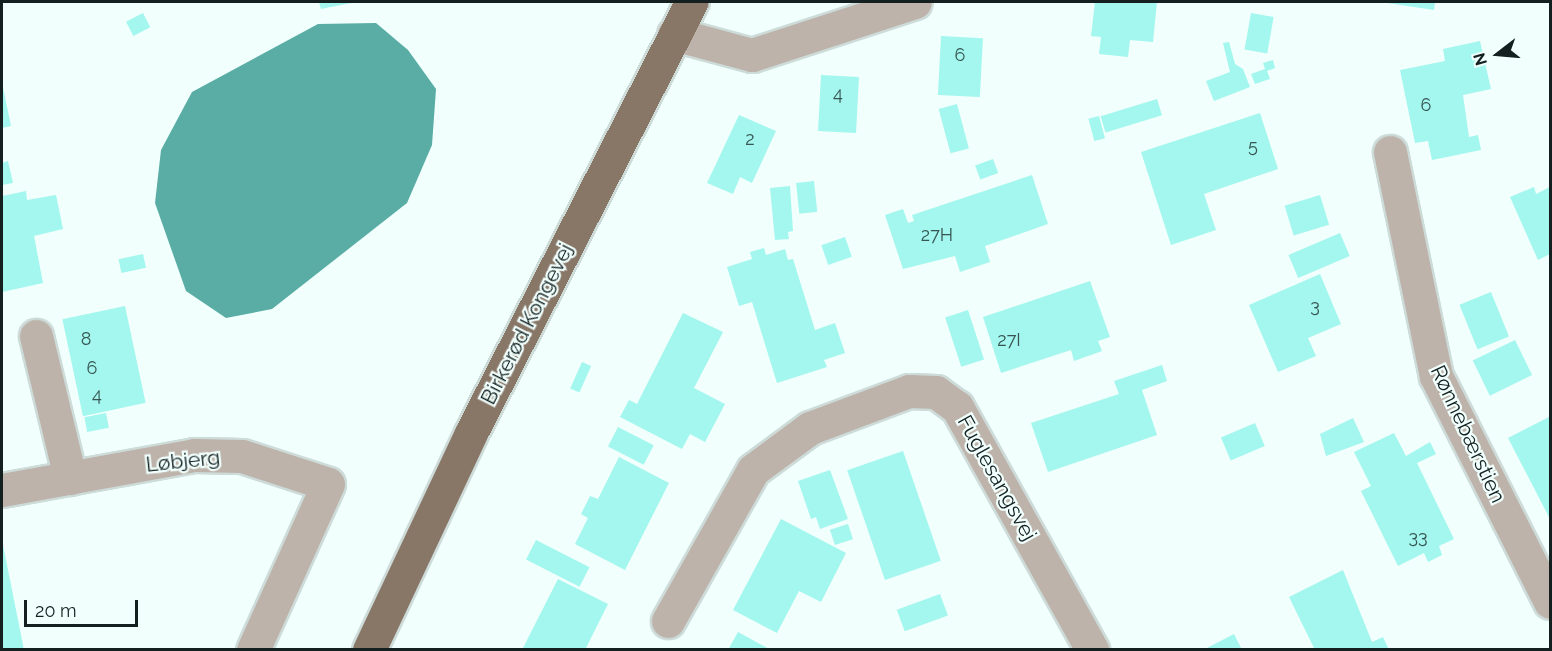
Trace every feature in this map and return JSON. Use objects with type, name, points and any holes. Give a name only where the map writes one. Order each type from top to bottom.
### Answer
[{"type":"main road","name":"Birkerød Kongevej","points":[[369,650],[471,434],[692,2]]},
{"type":"street","points":[[674,34],[752,55],[915,2]]},
{"type":"street","name":"Rønnebærstien","points":[[1390,152],[1436,376],[1551,602]]},
{"type":"street","points":[[36,336],[70,478]]},
{"type":"street","name":"Fuglesangsvej","points":[[668,621],[753,470],[810,428],[909,392],[936,392],[957,407],[1092,650]]},
{"type":"street","name":"Løbjerg","points":[[2,490],[194,455],[242,456],[328,484],[253,650]]},
{"type":"water","points":[[376,23],[408,50],[436,89],[432,145],[407,203],[272,309],[226,318],[186,291],[155,203],[161,150],[192,92],[318,24]]},
{"type":"building","points":[[319,2],[351,2],[351,3],[321,9]]},
{"type":"building","points":[[1095,2],[1157,2],[1153,42],[1130,40],[1128,57],[1099,54],[1101,37],[1091,36]]},
{"type":"building","points":[[1381,2],[1435,2],[1434,10]]},
{"type":"building","points":[[143,13],[150,27],[133,36],[126,22]]},
{"type":"building","points":[[1251,13],[1274,17],[1267,53],[1245,49]]},
{"type":"building","points":[[941,36],[983,38],[980,97],[938,95]]},
{"type":"building","points":[[1480,41],[1491,89],[1463,95],[1469,137],[1478,135],[1481,150],[1432,160],[1428,141],[1415,143],[1400,70],[1445,61],[1443,49]]},
{"type":"building","points":[[1229,42],[1235,64],[1243,69],[1250,87],[1214,101],[1206,81],[1230,72],[1223,43]]},
{"type":"building","points":[[1273,60],[1275,68],[1267,71],[1270,79],[1255,84],[1251,74],[1265,69],[1263,63]]},
{"type":"building","points":[[821,75],[859,77],[856,133],[818,131]]},
{"type":"building","points":[[2,83],[11,126],[2,128]]},
{"type":"building","points":[[1157,99],[1162,115],[1106,133],[1101,116]]},
{"type":"building","points":[[957,104],[969,148],[951,153],[939,109]]},
{"type":"building","points":[[1260,113],[1278,169],[1204,194],[1216,230],[1171,245],[1141,152]]},
{"type":"building","points":[[739,115],[776,131],[752,183],[740,177],[733,194],[707,183]]},
{"type":"building","points":[[1099,116],[1105,138],[1094,141],[1088,119]]},
{"type":"building","points":[[993,159],[998,173],[980,180],[975,165]]},
{"type":"building","points":[[8,161],[13,183],[2,185],[2,163]]},
{"type":"building","points":[[1032,175],[1048,224],[985,246],[990,262],[960,272],[955,256],[903,269],[885,215],[903,209],[908,223],[914,221],[912,215]]},
{"type":"building","points":[[814,181],[817,212],[799,214],[796,183]]},
{"type":"building","points":[[790,186],[793,231],[788,232],[789,239],[775,240],[770,188]]},
{"type":"building","points":[[1534,187],[1536,194],[1550,187],[1550,254],[1538,260],[1510,197]]},
{"type":"building","points":[[26,191],[27,200],[56,195],[63,229],[34,236],[43,283],[2,292],[2,196]]},
{"type":"building","points":[[1320,195],[1329,225],[1294,235],[1285,206]]},
{"type":"building","points":[[1340,233],[1350,256],[1298,278],[1288,255]]},
{"type":"building","points":[[845,237],[852,257],[828,265],[821,245]]},
{"type":"building","points":[[764,248],[766,255],[785,249],[788,260],[793,259],[815,330],[835,323],[845,353],[824,360],[827,367],[777,383],[752,302],[739,306],[727,267],[752,259],[750,252]]},
{"type":"building","points":[[143,254],[146,268],[121,273],[119,259]]},
{"type":"building","points":[[1320,274],[1341,324],[1308,338],[1316,356],[1278,372],[1249,305]]},
{"type":"building","points":[[1090,281],[1110,337],[1098,341],[1102,351],[1074,361],[1071,350],[1001,373],[983,317]]},
{"type":"building","points":[[1491,292],[1509,337],[1477,349],[1459,305]]},
{"type":"building","points":[[125,306],[146,403],[83,416],[62,319]]},
{"type":"building","points":[[968,310],[984,359],[961,367],[945,317]]},
{"type":"building","points":[[683,313],[723,332],[694,388],[725,404],[705,442],[690,434],[682,449],[620,417],[629,400],[637,404]]},
{"type":"building","points":[[1515,340],[1532,375],[1490,396],[1473,361]]},
{"type":"building","points":[[582,362],[591,366],[579,393],[570,388]]},
{"type":"building","points":[[1162,365],[1167,381],[1142,390],[1157,435],[1048,472],[1031,423],[1119,394],[1114,381]]},
{"type":"building","points":[[106,413],[109,428],[87,432],[84,417]]},
{"type":"building","points":[[1549,417],[1550,420],[1550,519],[1508,438]]},
{"type":"building","points":[[1353,418],[1364,442],[1326,456],[1320,434]]},
{"type":"building","points":[[1255,423],[1265,446],[1231,460],[1221,437]]},
{"type":"building","points":[[618,427],[654,445],[644,465],[608,447]]},
{"type":"building","points":[[1394,433],[1406,456],[1430,442],[1436,454],[1417,463],[1454,539],[1439,546],[1442,555],[1428,562],[1424,553],[1398,566],[1361,491],[1371,486],[1354,452]]},
{"type":"building","points":[[903,451],[941,561],[885,580],[847,470]]},
{"type":"building","points":[[619,457],[669,483],[625,570],[575,544],[588,518],[581,514],[590,496],[598,499]]},
{"type":"building","points":[[830,470],[848,519],[820,529],[816,517],[811,519],[798,481]]},
{"type":"building","points":[[781,519],[846,553],[821,602],[799,591],[777,633],[733,610]]},
{"type":"building","points":[[848,524],[853,539],[835,545],[830,530]]},
{"type":"building","points":[[536,540],[589,567],[579,587],[526,560]]},
{"type":"building","points":[[3,545],[24,650],[2,650]]},
{"type":"building","points":[[1343,570],[1372,642],[1383,637],[1389,650],[1315,650],[1289,597]]},
{"type":"building","points":[[558,579],[608,604],[585,650],[522,650]]},
{"type":"building","points":[[940,594],[948,616],[905,631],[897,610]]},
{"type":"building","points":[[738,632],[771,650],[728,650]]},
{"type":"building","points":[[1234,634],[1242,650],[1203,650]]}]
